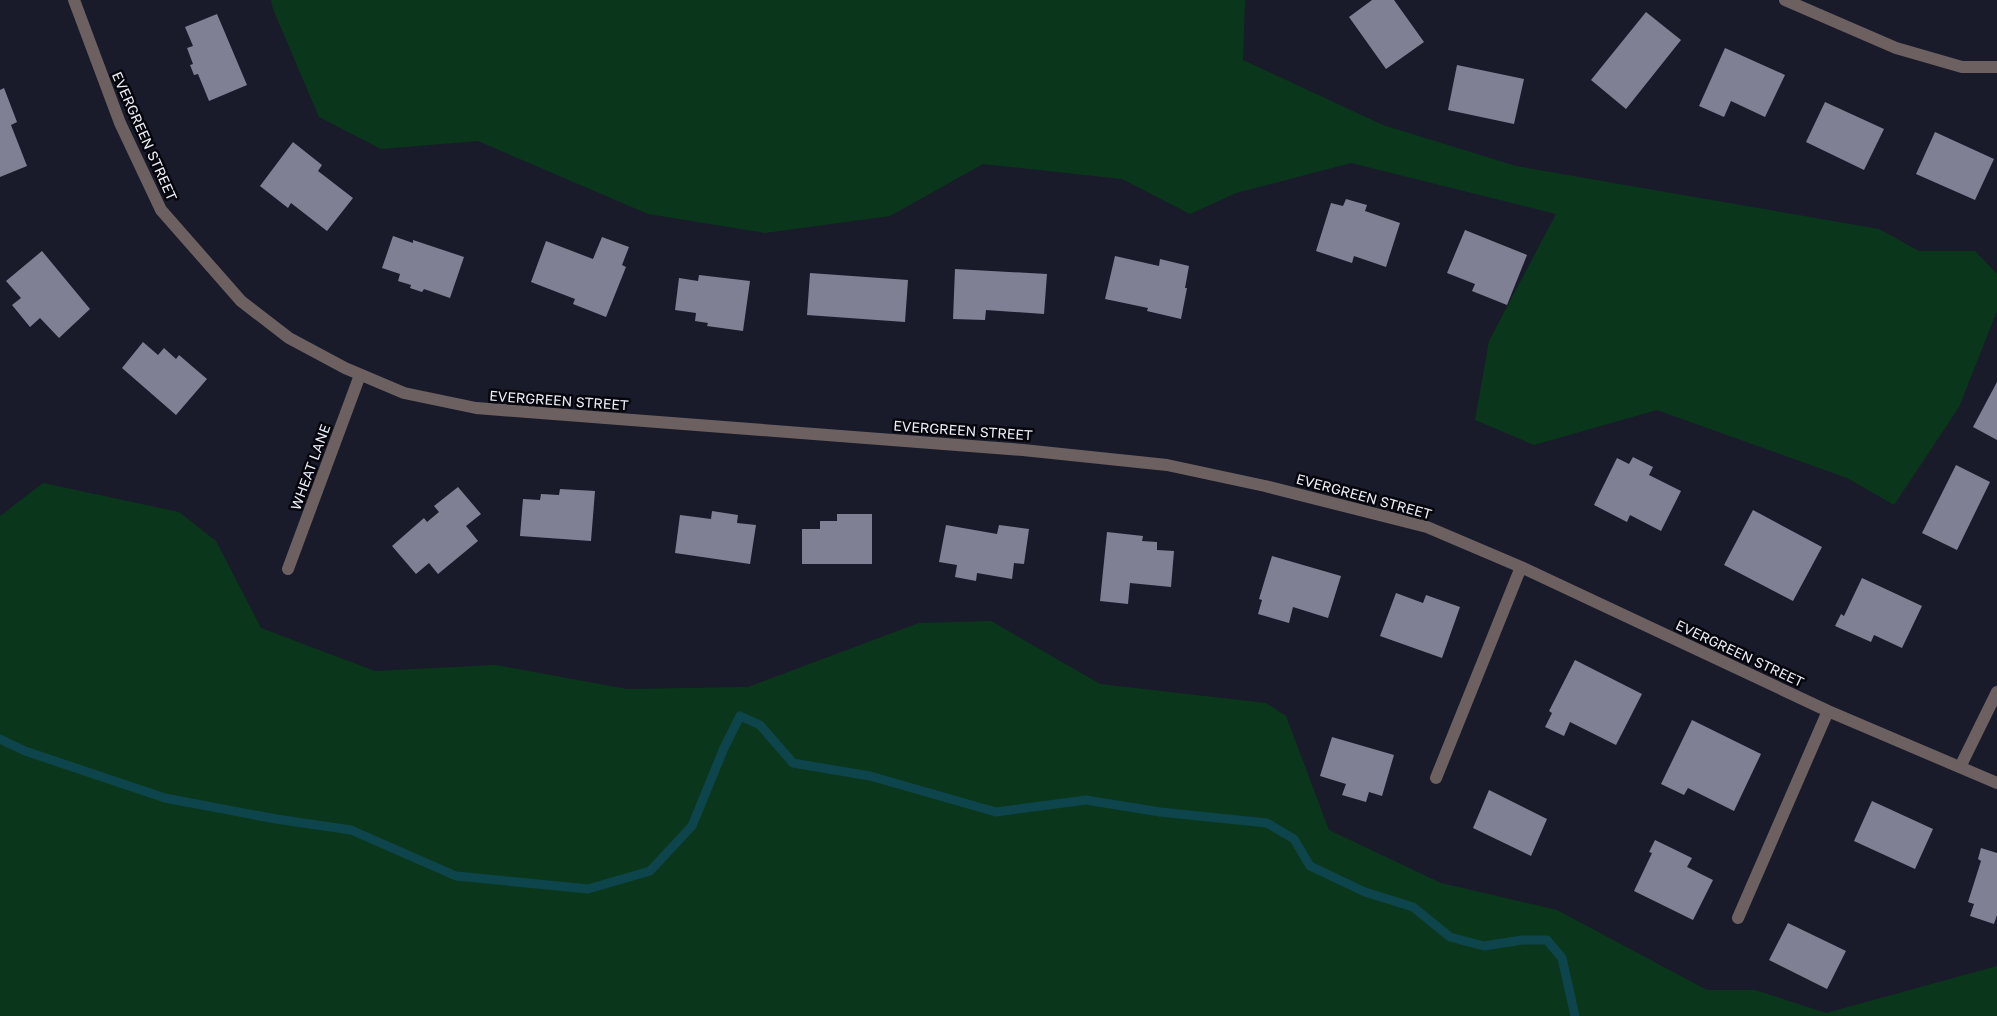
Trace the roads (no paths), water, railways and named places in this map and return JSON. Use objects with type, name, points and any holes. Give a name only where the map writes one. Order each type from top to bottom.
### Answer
[{"type":"street","name":"EVERGREEN STREET","points":[[74,0],[120,123],[161,210],[241,301],[288,338],[360,375],[404,393],[476,408],[1023,450],[1166,465],[1265,486],[1427,527],[1521,567],[1828,710],[1997,783]]},
{"type":"street","points":[[1785,0],[1896,48],[1962,67],[1997,67]]},
{"type":"street","name":"WHEAT LANE","points":[[288,569],[360,375]]},
{"type":"street","points":[[1436,778],[1521,567]]},
{"type":"street","points":[[1960,767],[1997,692]]},
{"type":"street","points":[[1738,918],[1828,710]]},
{"type":"waterway","points":[[0,739],[25,751],[165,798],[276,819],[351,830],[456,876],[588,889],[650,871],[692,826],[724,748],[740,716],[760,725],[793,763],[870,776],[996,812],[1086,800],[1160,812],[1267,823],[1294,839],[1310,866],[1365,892],[1413,907],[1450,937],[1484,946],[1522,940],[1547,940],[1562,958],[1575,1016]]}]
